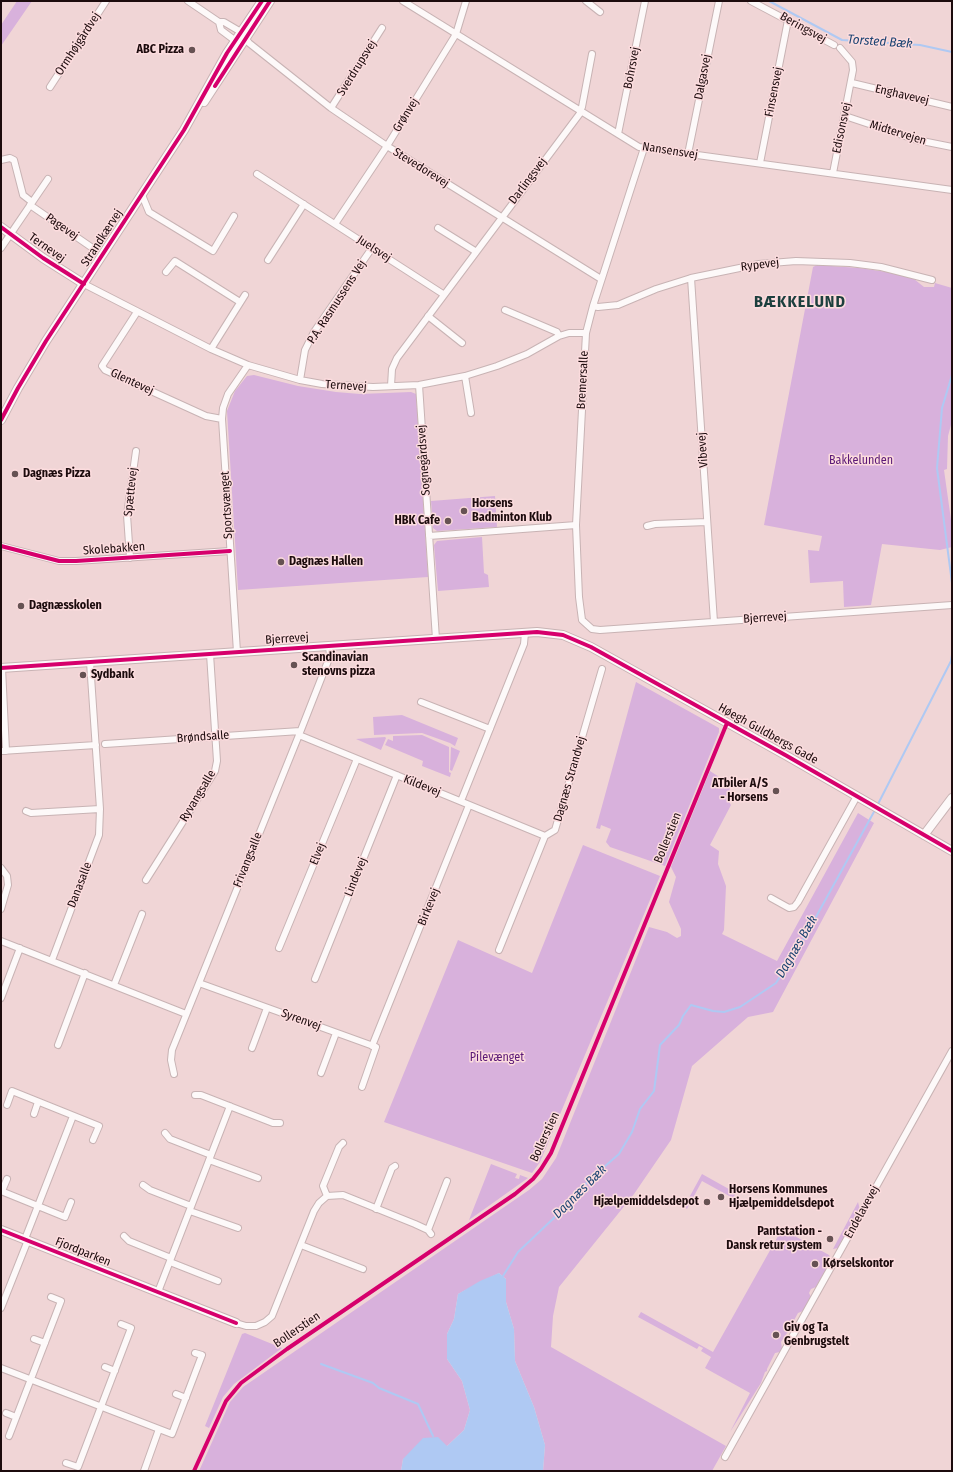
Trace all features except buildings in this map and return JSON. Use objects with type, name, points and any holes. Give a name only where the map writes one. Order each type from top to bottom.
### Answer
[{"type":"street","name":"Ormhøjgårdvej","points":[[50,87],[106,1]]},
{"type":"street","points":[[188,1],[220,22],[224,22],[243,40]]},
{"type":"street","name":"Strandkærvej","points":[[243,40],[262,1]]},
{"type":"street","name":"Strandkærvej","points":[[1,420],[29,370],[84,284],[270,1]]},
{"type":"street","name":"Nansensvej","points":[[403,1],[580,112],[644,148],[952,190]]},
{"type":"street","name":"Grønvej","points":[[335,224],[387,146],[456,34],[466,1]]},
{"type":"street","points":[[586,1],[600,12]]},
{"type":"street","name":"Bohrsvej","points":[[618,134],[645,1]]},
{"type":"street","name":"Dalgasvej","points":[[688,154],[718,1]]},
{"type":"street","name":"Beringsvej","points":[[751,1],[834,45]]},
{"type":"street","name":"Finsensvej","points":[[760,163],[788,20]]},
{"type":"street","points":[[220,22],[221,30],[243,40]]},
{"type":"street","name":"Sverdrupsvej","points":[[331,108],[382,28]]},
{"type":"street","name":"Stevedorevej","points":[[243,40],[331,108],[387,146],[501,218],[602,279]]},
{"type":"street","name":"Beringsvej","points":[[840,48],[852,62],[852,83]]},
{"type":"street","points":[[580,112],[592,54]]},
{"type":"street","name":"Enghavevej","points":[[852,83],[952,107]]},
{"type":"street","name":"Edisonsvej","points":[[833,173],[852,83]]},
{"type":"street","name":"Darlingsvej","points":[[391,386],[392,369],[397,358],[443,294],[580,112]]},
{"type":"street","name":"Midtervejen","points":[[845,116],[917,140],[952,147]]},
{"type":"street","name":"Bremersalle","points":[[582,620],[579,597],[576,525],[586,333],[593,306],[644,148]]},
{"type":"street","name":"Pagevej","points":[[1,160],[10,158],[14,160],[23,195],[31,204],[94,249]]},
{"type":"street","name":"Juelsvej","points":[[258,174],[443,294]]},
{"type":"street","points":[[1,248],[48,179]]},
{"type":"street","points":[[142,195],[149,212],[213,251],[234,216]]},
{"type":"street","points":[[268,260],[304,204]]},
{"type":"street","name":"Ternevej","points":[[1,227],[43,258],[84,284],[137,312],[211,349],[248,365],[300,380],[355,387],[419,385],[465,376],[527,354],[559,336],[569,333],[586,333]]},
{"type":"street","points":[[438,228],[475,251]]},
{"type":"street","name":"P.A. Rasmussens Vej","points":[[300,380],[305,350],[314,332],[372,248]]},
{"type":"street","points":[[166,272],[175,261],[240,302]]},
{"type":"street","name":"Rypevej","points":[[593,306],[618,305],[656,289],[691,278],[759,264],[814,261],[881,267],[932,280]]},
{"type":"street","name":"Vibevej","points":[[691,278],[714,622]]},
{"type":"street","points":[[211,349],[245,295]]},
{"type":"street","points":[[505,310],[557,332],[559,336]]},
{"type":"street","name":"Glentevej","points":[[137,312],[102,366],[105,370],[206,416],[222,419]]},
{"type":"street","points":[[428,316],[462,343]]},
{"type":"street","name":"Sportsvænget","points":[[237,652],[222,419],[223,408],[228,394],[248,365]]},
{"type":"street","points":[[465,376],[471,413]]},
{"type":"street","name":"Sognegårdsvej","points":[[419,385],[436,639]]},
{"type":"street","name":"Spættevej","points":[[130,558],[127,515],[136,451]]},
{"type":"street","points":[[647,526],[655,524],[707,522]]},
{"type":"street","points":[[429,536],[576,525]]},
{"type":"street","name":"Skolebakken","points":[[1,546],[59,561],[230,551]]},
{"type":"street","name":"Bjerrevej","points":[[582,620],[592,629],[600,630],[949,605]]},
{"type":"street","name":"Bjerrevej","points":[[1,668],[525,633],[551,632],[573,638]]},
{"type":"street","points":[[460,801],[524,644],[525,633]]},
{"type":"street","name":"Høegh Guldbergs Gade","points":[[573,638],[857,796],[952,851]]},
{"type":"street","name":"Frivangsalle","points":[[174,1074],[171,1060],[172,1050],[330,656],[329,646]]},
{"type":"street","name":"Ryvangsalle","points":[[146,880],[215,771],[217,761],[216,737],[210,654]]},
{"type":"street","name":"Danasalle","points":[[52,960],[99,835],[100,809],[90,662]]},
{"type":"street","points":[[1,668],[4,751],[96,745]]},
{"type":"street","name":"Dagnæs Strandvej","points":[[499,950],[545,836],[555,830],[602,669]]},
{"type":"street","points":[[422,702],[490,729]]},
{"type":"street","name":"Brøndsalle","points":[[105,744],[299,733]]},
{"type":"street","name":"Kildevej","points":[[299,733],[357,759],[545,836]]},
{"type":"street","name":"Elvej","points":[[279,948],[357,759]]},
{"type":"street","name":"Lindevej","points":[[315,978],[396,775]]},
{"type":"street","points":[[771,898],[789,908],[794,907],[857,796]]},
{"type":"street","points":[[924,835],[952,798]]},
{"type":"street","name":"Birkevej","points":[[372,1046],[469,805]]},
{"type":"street","points":[[26,811],[31,813],[100,809]]},
{"type":"street","points":[[1,868],[7,876],[8,884],[1,909]]},
{"type":"street","points":[[114,985],[142,914]]},
{"type":"street","points":[[1,941],[186,1014]]},
{"type":"street","points":[[1,998],[20,948]]},
{"type":"street","points":[[58,1045],[85,973]]},
{"type":"street","name":"Syrenvej","points":[[199,983],[372,1046]]},
{"type":"street","name":"Syrenvej","points":[[252,1048],[267,1008]]},
{"type":"street","name":"Syrenvej","points":[[321,1073],[336,1033]]},
{"type":"street","points":[[362,1087],[376,1047],[372,1046]]},
{"type":"street","name":"Endelavevej","points":[[725,1457],[952,1051]]},
{"type":"street","points":[[7,1105],[12,1091],[99,1126],[93,1140]]},
{"type":"street","points":[[195,1095],[201,1095],[273,1123],[280,1123]]},
{"type":"street","points":[[34,1114],[38,1102]]},
{"type":"street","points":[[158,1292],[230,1106]]},
{"type":"street","points":[[1,1308],[73,1116]]},
{"type":"street","points":[[165,1133],[170,1139],[258,1178]]},
{"type":"street","points":[[327,1196],[323,1186],[339,1146],[343,1143]]},
{"type":"street","points":[[376,1209],[392,1168],[395,1166]]},
{"type":"street","points":[[7,1179],[2,1191],[65,1217],[71,1202]]},
{"type":"street","points":[[236,1323],[246,1326],[256,1326],[265,1322],[272,1316],[314,1211],[319,1203],[327,1196],[343,1195],[430,1232],[448,1181]]},
{"type":"street","points":[[143,1185],[150,1190],[238,1228]]},
{"type":"street","name":"Fjordparken","points":[[1,1230],[236,1323]]},
{"type":"street","points":[[124,1236],[130,1241],[218,1281]]},
{"type":"street","points":[[301,1245],[363,1269]]},
{"type":"street","points":[[9,1436],[61,1301],[51,1297]]},
{"type":"street","points":[[66,1463],[78,1468],[131,1328],[121,1324]]},
{"type":"street","points":[[34,1339],[45,1343]]},
{"type":"street","points":[[1,1368],[172,1434],[202,1355],[196,1353]]},
{"type":"street","points":[[105,1367],[115,1371]]},
{"type":"street","points":[[176,1394],[186,1398]]},
{"type":"street","points":[[6,1413],[16,1417]]},
{"type":"street","points":[[144,1471],[160,1429]]},
{"type":"green space","points":[[17,1],[32,1],[1,46],[1,25]]},
{"type":"green space","name":"Bakkelunden","points":[[817,265],[859,268],[894,273],[914,279],[924,287],[934,287],[935,283],[952,288],[952,421],[948,436],[947,469],[944,470],[952,527],[952,547],[940,550],[882,544],[871,605],[844,607],[843,581],[810,583],[808,550],[819,551],[822,536],[764,525],[813,267]]},
{"type":"green space","points":[[254,375],[298,386],[336,392],[360,394],[411,392],[416,394],[428,577],[238,590],[227,411],[235,391],[247,376]]},
{"type":"green space","points":[[495,496],[497,527],[437,531],[433,528],[431,501]]},
{"type":"green space","points":[[482,537],[484,573],[488,575],[489,587],[438,591],[434,545],[437,541]]},
{"type":"green space","points":[[636,682],[719,728],[719,732],[665,866],[610,847],[606,842],[611,829],[601,825],[600,829],[596,828]]},
{"type":"green space","points":[[402,715],[458,738],[455,746],[458,748],[450,743],[422,733],[374,735],[373,717]]},
{"type":"green space","points":[[422,735],[449,747],[450,777],[422,766],[423,761],[385,745],[388,739],[393,741],[393,736]]},
{"type":"green space","points":[[386,738],[381,750],[356,739]]},
{"type":"green space","points":[[451,747],[460,751],[452,771],[450,770]]},
{"type":"green space","points":[[710,771],[727,782],[730,786],[728,800],[731,805],[710,845],[719,851],[718,864],[726,886],[724,930],[722,934],[777,961],[858,813],[874,823],[773,1012],[748,1017],[692,1066],[671,1140],[634,1194],[559,1287],[553,1316],[551,1347],[726,1446],[712,1471],[543,1471],[545,1445],[534,1407],[515,1361],[514,1329],[506,1302],[506,1279],[499,1273],[458,1294],[454,1319],[447,1334],[447,1359],[462,1381],[470,1410],[464,1430],[447,1446],[403,1459],[401,1471],[199,1471],[230,1402],[243,1387],[529,1190],[542,1179],[556,1158],[649,927],[667,932],[677,938],[681,936],[681,929],[669,902],[676,877],[671,867]]},
{"type":"green space","name":"Pilevænget","points":[[583,845],[660,876],[540,1162],[532,1173],[384,1122],[458,940],[532,973]]},
{"type":"green space","points":[[491,1164],[517,1174],[515,1178],[519,1179],[520,1175],[528,1178],[469,1220]]},
{"type":"green space","points":[[702,1174],[736,1193],[733,1198],[702,1181],[687,1209],[684,1207]]},
{"type":"green space","points":[[858,1202],[860,1210],[838,1248],[833,1249]]},
{"type":"green space","points":[[782,1229],[829,1255],[832,1260],[816,1287],[811,1289],[809,1293],[811,1297],[803,1311],[798,1313],[792,1324],[793,1328],[787,1333],[781,1342],[782,1348],[780,1352],[775,1353],[761,1383],[730,1432],[750,1393],[705,1368],[711,1357],[701,1351],[703,1348],[699,1346],[697,1349],[638,1317],[641,1312],[713,1352]]},
{"type":"green space","points":[[245,1333],[282,1348],[234,1384],[223,1397],[209,1428],[205,1426],[242,1334]]},
{"type":"water","points":[[499,1273],[506,1279],[506,1302],[514,1329],[515,1361],[534,1407],[545,1445],[543,1471],[401,1471],[403,1459],[423,1438],[438,1437],[447,1446],[464,1430],[470,1410],[462,1381],[447,1359],[447,1334],[454,1319],[458,1294],[480,1281]]},
{"type":"waterway","name":"Torsted Bæk","points":[[769,1],[842,40],[920,45],[952,52]]},
{"type":"waterway","name":"Dagnæs Bæk","points":[[952,375],[942,408],[937,468],[952,583]]},
{"type":"waterway","name":"Dagnæs Bæk","points":[[877,806],[951,661],[952,655]]},
{"type":"waterway","name":"Dagnæs Bæk","points":[[503,1276],[518,1252],[575,1198],[588,1181],[619,1154],[632,1132],[640,1109],[654,1091],[660,1045],[679,1025],[683,1016],[691,1005],[713,1011],[724,1012],[740,1007],[776,983],[806,935],[875,810]]},
{"type":"waterway","points":[[321,1364],[373,1383],[379,1388],[418,1404],[433,1436]]},
{"type":"cycle path","points":[[1,420],[46,341],[184,130],[227,53],[262,1]]},
{"type":"cycle path","points":[[215,86],[270,1]]},
{"type":"cycle path","points":[[1,227],[43,258],[84,284]]},
{"type":"cycle path","points":[[1,546],[59,561],[230,551]]},
{"type":"cycle path","points":[[1,668],[537,632],[563,635],[591,647],[787,756],[952,851]]},
{"type":"cycle path","name":"Bollerstien","points":[[194,1471],[226,1401],[241,1383],[287,1349],[515,1194],[533,1179],[541,1169],[551,1153],[727,723]]},
{"type":"cycle path","points":[[1,1230],[236,1323]]},
{"type":"place","name":"ABC Pizza","points":[[192,50]]},
{"type":"place","name":"Dagnæs Pizza","points":[[15,474]]},
{"type":"place","name":"Horsens Badminton Klub","points":[[464,511]]},
{"type":"place","name":"HBK Cafe","points":[[448,521]]},
{"type":"place","name":"Dagnæs Hallen","points":[[281,562]]},
{"type":"place","name":"Dagnæsskolen","points":[[21,606]]},
{"type":"place","name":"Scandinavian stenovns pizza","points":[[294,665]]},
{"type":"place","name":"Sydbank","points":[[83,675]]},
{"type":"place","name":"ATbiler A/S - Horsens","points":[[776,791]]},
{"type":"place","name":"Horsens Kommunes Hjælpemiddelsdepot","points":[[721,1197]]},
{"type":"place","name":"Hjælpemiddelsdepot","points":[[707,1202]]},
{"type":"place","name":"Pantstation - Dansk retur system","points":[[830,1239]]},
{"type":"place","name":"Kørselskontor","points":[[815,1264]]},
{"type":"place","name":"Giv og Ta Genbrugstelt","points":[[776,1335]]},
{"type":"district","name":"BÆKKELUND","points":[[800,303]]}]
